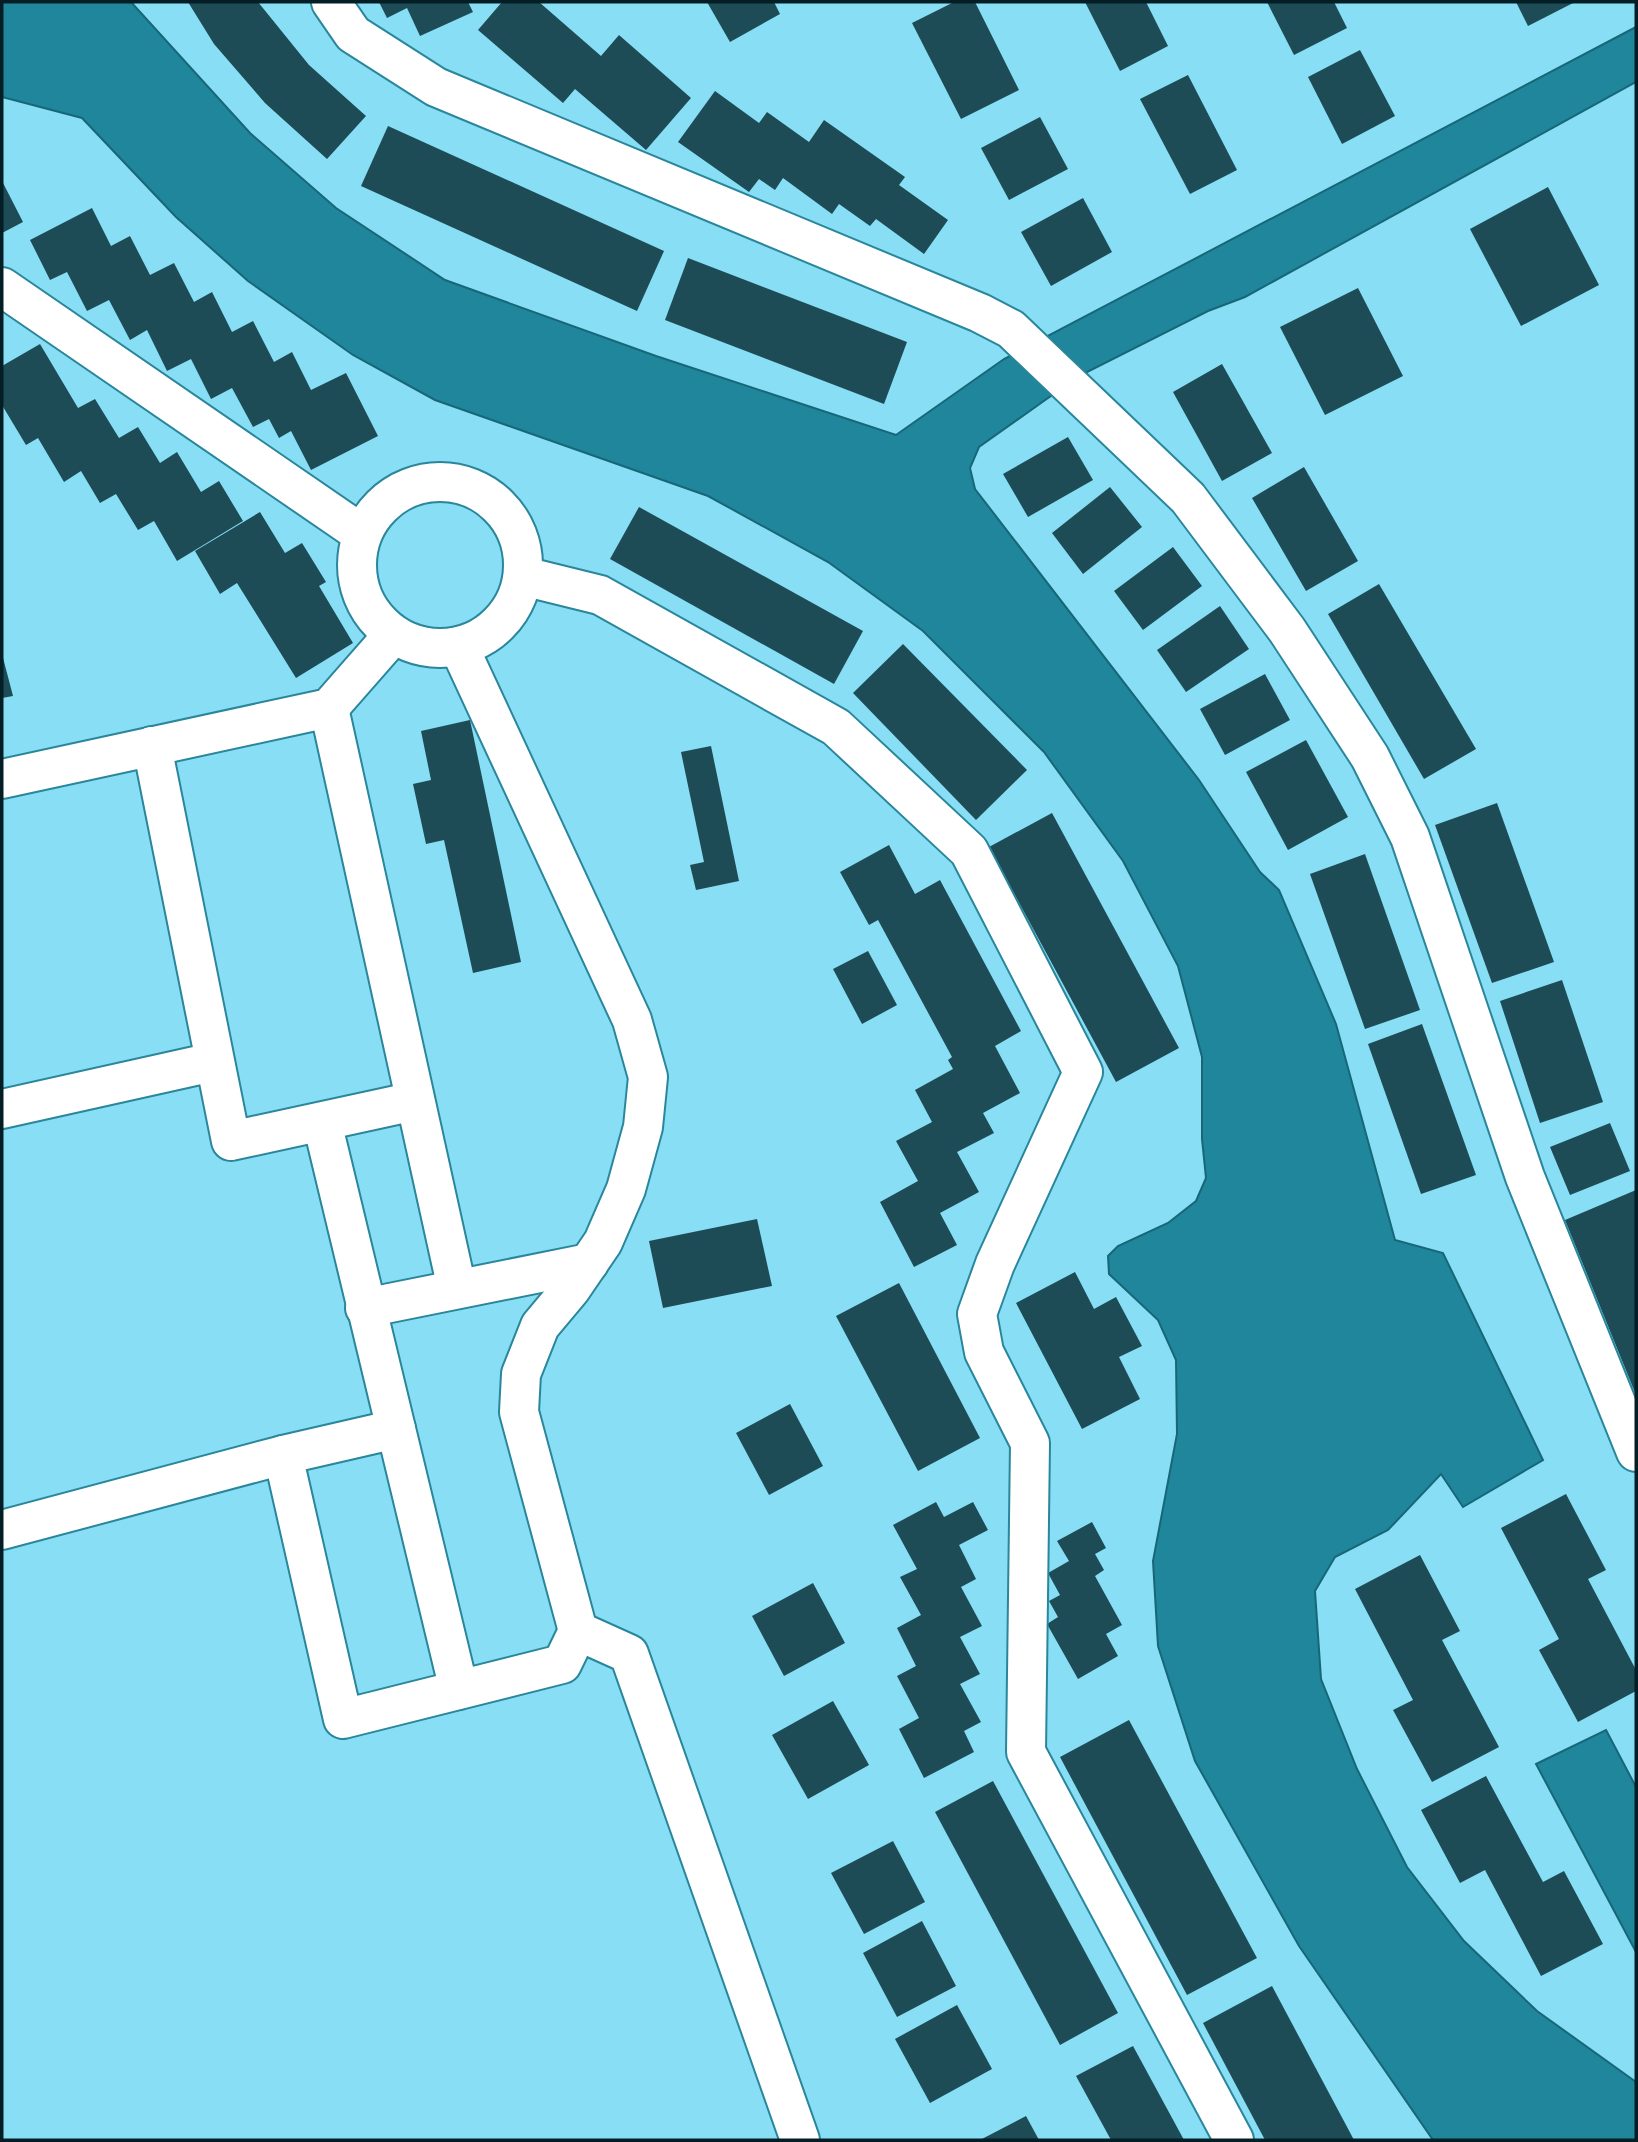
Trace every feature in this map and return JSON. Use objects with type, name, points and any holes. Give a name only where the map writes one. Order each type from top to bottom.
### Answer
[{"type":"street","points":[[331,2],[353,34],[436,87],[980,313],[1011,329],[1188,498],[1287,630],[1370,757],[1410,837],[1525,1177],[1636,1452]]},
{"type":"street","points":[[2,287],[362,534]]},
{"type":"street","points":[[431,481],[461,484],[488,496],[509,518],[522,545],[523,576],[512,608],[489,633],[458,647],[425,648],[393,635],[373,615],[360,590],[356,562],[362,534],[378,508],[401,490],[431,481]]},
{"type":"street","points":[[523,576],[600,595],[836,727],[969,850],[1083,1072],[995,1264],[977,1314],[984,1352],[1030,1443],[1026,1752],[1234,2140]]},
{"type":"street","points":[[2,779],[329,708],[393,635]]},
{"type":"street","points":[[283,1455],[343,1719],[562,1664],[578,1631],[519,1412],[521,1374],[540,1326],[603,1242],[626,1189],[643,1127],[648,1076],[632,1020],[458,647]]},
{"type":"street","points":[[329,708],[457,1289]]},
{"type":"street","points":[[152,746],[213,1062],[231,1141],[415,1101]]},
{"type":"street","points":[[2,1109],[213,1062]]},
{"type":"street","points":[[322,1122],[459,1690]]},
{"type":"street","points":[[365,1308],[589,1263]]},
{"type":"street","points":[[2,1530],[283,1455],[396,1429]]},
{"type":"street","points":[[578,1631],[629,1654],[800,2140]]},
{"type":"water","points":[[2,2],[131,2],[250,133],[336,208],[445,280],[656,356],[896,435],[1004,359],[1636,27],[1636,82],[1245,297],[1208,311],[1079,376],[979,447],[970,468],[975,489],[1199,780],[1260,872],[1279,890],[1336,1024],[1395,1240],[1443,1253],[1543,1460],[1463,1507],[1441,1474],[1388,1530],[1335,1557],[1315,1591],[1321,1679],[1357,1769],[1407,1867],[1464,1941],[1537,2011],[1636,2082],[1636,2140],[1433,2140],[1299,1946],[1195,1761],[1158,1646],[1153,1561],[1177,1434],[1176,1360],[1158,1320],[1109,1274],[1108,1256],[1118,1246],[1168,1223],[1196,1201],[1206,1178],[1202,1139],[1202,1057],[1178,966],[1123,861],[1044,752],[923,631],[828,562],[708,496],[435,400],[353,355],[248,281],[176,217],[82,118],[2,97]]},
{"type":"water","points":[[1606,1730],[1636,1787],[1636,1952],[1536,1764]]},
{"type":"building","points":[[188,2],[258,2],[309,65],[366,116],[327,159],[265,103],[214,44]]},
{"type":"building","points":[[379,2],[468,2],[473,12],[420,36],[407,8],[387,18]]},
{"type":"building","points":[[502,2],[539,2],[601,56],[619,35],[691,98],[646,150],[575,89],[563,103],[478,30]]},
{"type":"building","points":[[707,2],[774,2],[780,14],[730,42]]},
{"type":"building","points":[[954,2],[975,2],[1019,90],[961,119],[912,23]]},
{"type":"building","points":[[1085,2],[1146,2],[1168,46],[1120,71]]},
{"type":"building","points":[[1267,2],[1334,2],[1347,28],[1294,55]]},
{"type":"building","points":[[1516,2],[1575,2],[1528,26]]},
{"type":"building","points":[[1360,50],[1395,116],[1342,144],[1308,77]]},
{"type":"building","points":[[1188,75],[1237,170],[1190,194],[1140,99]]},
{"type":"building","points":[[715,91],[759,123],[767,112],[809,142],[824,120],[905,177],[899,185],[948,220],[924,254],[876,219],[870,226],[839,204],[832,214],[783,178],[775,190],[759,179],[749,192],[678,142]]},
{"type":"building","points":[[1040,117],[1068,169],[1009,200],[981,148]]},
{"type":"building","points":[[388,126],[664,251],[637,311],[361,186]]},
{"type":"building","points":[[2,181],[23,222],[2,233]]},
{"type":"building","points":[[1548,187],[1599,285],[1521,326],[1470,229]]},
{"type":"building","points":[[1083,198],[1112,252],[1051,286],[1021,232]]},
{"type":"building","points":[[92,208],[111,246],[130,236],[150,275],[174,263],[194,302],[212,292],[232,332],[253,321],[274,362],[292,352],[311,390],[346,373],[378,436],[311,470],[291,431],[279,438],[269,419],[253,427],[232,388],[211,399],[191,359],[167,371],[147,330],[130,340],[109,300],[87,311],[67,272],[50,280],[30,240]]},
{"type":"building","points":[[688,258],[907,342],[884,404],[665,320]]},
{"type":"building","points":[[1358,288],[1403,376],[1325,415],[1280,327]]},
{"type":"building","points":[[40,344],[78,408],[95,399],[119,438],[138,427],[160,463],[177,452],[201,492],[219,481],[243,521],[177,561],[154,521],[138,530],[116,494],[100,503],[81,471],[64,482],[38,438],[26,445],[2,405],[2,366]]},
{"type":"building","points":[[1222,364],[1272,453],[1222,481],[1173,392]]},
{"type":"building","points":[[1068,437],[1093,480],[1028,517],[1003,474]]},
{"type":"building","points":[[1304,467],[1358,561],[1306,591],[1252,498]]},
{"type":"building","points":[[1110,487],[1142,527],[1083,574],[1052,533]]},
{"type":"building","points":[[639,507],[863,631],[834,684],[610,559]]},
{"type":"building","points":[[260,512],[285,553],[302,543],[326,582],[319,586],[353,643],[296,678],[237,583],[220,594],[195,551]]},
{"type":"building","points":[[1173,547],[1202,586],[1143,630],[1114,591]]},
{"type":"building","points":[[1379,584],[1476,749],[1424,779],[1328,614]]},
{"type":"building","points":[[1220,606],[1249,649],[1186,692],[1157,650]]},
{"type":"building","points":[[903,644],[1027,770],[976,820],[853,693]]},
{"type":"building","points":[[2,654],[13,696],[2,698]]},
{"type":"building","points":[[1265,674],[1290,720],[1225,755],[1200,709]]},
{"type":"building","points":[[470,720],[521,962],[473,973],[444,840],[426,844],[413,784],[431,780],[421,731]]},
{"type":"building","points":[[1306,740],[1348,817],[1288,850],[1246,772]]},
{"type":"building","points":[[711,746],[739,881],[696,890],[690,865],[704,862],[681,752]]},
{"type":"building","points":[[1497,803],[1554,962],[1492,983],[1435,825]]},
{"type":"building","points":[[1052,813],[1179,1048],[1116,1082],[989,847]]},
{"type":"building","points":[[889,845],[915,894],[940,880],[1021,1031],[995,1046],[1020,1093],[983,1113],[994,1133],[957,1152],[979,1192],[940,1213],[957,1245],[914,1267],[880,1202],[918,1181],[896,1141],[932,1122],[915,1090],[953,1069],[948,1060],[952,1057],[878,920],[869,925],[840,872]]},
{"type":"building","points":[[1365,854],[1420,1010],[1365,1029],[1310,874]]},
{"type":"building","points":[[868,951],[897,1005],[862,1024],[833,969]]},
{"type":"building","points":[[1562,980],[1603,1102],[1540,1123],[1500,1001]]},
{"type":"building","points":[[1422,1024],[1476,1175],[1421,1194],[1368,1044]]},
{"type":"building","points":[[1610,1123],[1630,1171],[1570,1195],[1550,1147]]},
{"type":"building","points":[[1636,1190],[1636,1395],[1565,1220]]},
{"type":"building","points":[[757,1219],[772,1286],[663,1308],[649,1241]]},
{"type":"building","points":[[1075,1272],[1094,1309],[1116,1297],[1142,1346],[1119,1357],[1140,1399],[1082,1429],[1016,1303]]},
{"type":"building","points":[[899,1283],[980,1438],[918,1471],[836,1316]]},
{"type":"building","points":[[790,1404],[823,1466],[769,1495],[736,1433]]},
{"type":"building","points":[[1566,1494],[1606,1570],[1588,1579],[1636,1670],[1636,1691],[1578,1722],[1539,1650],[1559,1639],[1501,1528]]},
{"type":"building","points":[[936,1502],[944,1517],[973,1502],[988,1530],[959,1545],[976,1579],[961,1587],[982,1626],[960,1637],[980,1674],[960,1684],[981,1722],[964,1731],[974,1752],[924,1778],[899,1729],[919,1718],[897,1676],[916,1666],[897,1628],[921,1615],[900,1577],[917,1569],[893,1525]]},
{"type":"building","points":[[1092,1522],[1106,1548],[1095,1554],[1104,1570],[1095,1576],[1122,1625],[1106,1634],[1118,1656],[1078,1679],[1047,1624],[1058,1617],[1049,1601],[1060,1595],[1048,1573],[1069,1561],[1057,1541]]},
{"type":"building","points":[[1420,1555],[1460,1631],[1442,1640],[1499,1747],[1432,1782],[1393,1710],[1413,1700],[1355,1589]]},
{"type":"building","points":[[813,1583],[845,1643],[784,1676],[752,1616]]},
{"type":"building","points":[[833,1701],[869,1765],[808,1799],[772,1735]]},
{"type":"building","points":[[1129,1720],[1257,1958],[1187,1995],[1060,1757]]},
{"type":"building","points":[[1486,1776],[1543,1882],[1564,1871],[1603,1944],[1541,1976],[1485,1870],[1460,1883],[1421,1810]]},
{"type":"building","points":[[993,1781],[1118,2013],[1060,2045],[935,1812]]},
{"type":"building","points":[[893,1841],[925,1902],[864,1934],[831,1873]]},
{"type":"building","points":[[922,1921],[956,1986],[897,2017],[863,1953]]},
{"type":"building","points":[[1272,1986],[1354,2140],[1265,2140],[1203,2023]]},
{"type":"building","points":[[957,2005],[992,2069],[930,2103],[895,2039]]},
{"type":"building","points":[[1133,2046],[1184,2140],[1111,2140],[1076,2076]]},
{"type":"building","points":[[1026,2116],[1039,2140],[980,2140]]}]
